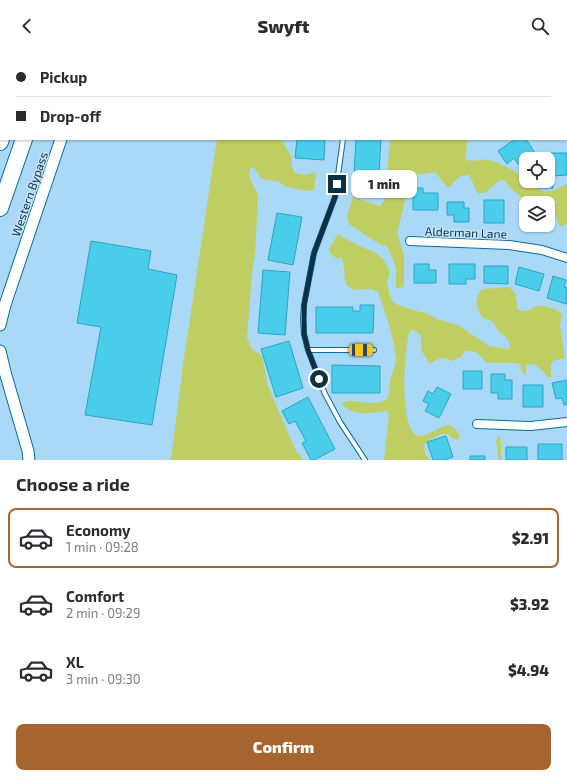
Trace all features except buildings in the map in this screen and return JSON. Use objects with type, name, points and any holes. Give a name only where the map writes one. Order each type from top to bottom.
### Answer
[{"type":"highway","points":[[0,208],[24,140]]},
{"type":"street","name":"Western Bypass","points":[[0,325],[5,305],[61,140]]},
{"type":"street","name":"Alderman Lane","points":[[410,241],[509,245],[542,250],[567,258]]},
{"type":"street","points":[[0,351],[4,372],[28,451],[29,460]]},
{"type":"street","points":[[477,424],[531,426],[567,422]]},
{"type":"lane","points":[[342,140],[335,197],[314,253],[304,305],[304,334],[308,350],[324,394],[365,460]]},
{"type":"lane","points":[[308,350],[374,350]]},
{"type":"green space","points":[[217,140],[282,140],[291,156],[292,167],[295,173],[307,175],[314,172],[316,175],[314,190],[307,191],[287,187],[277,181],[265,180],[261,178],[254,168],[250,168],[249,176],[258,196],[255,255],[247,337],[252,349],[262,356],[268,386],[295,449],[303,460],[171,460],[183,365]]},
{"type":"green space","points":[[390,140],[468,140],[465,159],[470,161],[488,160],[519,174],[519,188],[539,188],[548,192],[567,184],[567,223],[560,226],[555,210],[555,196],[520,196],[504,180],[500,180],[486,192],[479,194],[468,175],[460,176],[448,188],[435,172],[409,174],[406,197],[397,233],[404,255],[404,287],[396,288],[396,268],[389,250],[386,246],[376,242],[349,224],[347,216],[353,197],[380,206],[385,199]]},
{"type":"green space","points":[[338,234],[351,242],[376,253],[384,260],[389,270],[389,277],[387,280],[389,294],[393,302],[416,311],[426,313],[437,319],[458,325],[489,346],[509,349],[509,341],[499,332],[493,322],[482,317],[476,301],[480,291],[485,289],[509,287],[516,294],[517,309],[520,311],[525,311],[538,306],[557,310],[562,314],[560,325],[565,359],[556,360],[552,363],[551,377],[547,377],[543,371],[534,364],[526,365],[526,376],[522,372],[520,364],[518,363],[488,363],[474,351],[465,351],[461,357],[451,361],[440,358],[430,364],[421,350],[421,335],[414,330],[410,331],[406,353],[404,385],[407,417],[411,428],[416,435],[423,436],[450,425],[454,427],[460,438],[455,439],[448,434],[440,434],[424,444],[425,454],[430,460],[384,460],[389,414],[387,411],[359,413],[342,405],[344,402],[349,401],[379,403],[388,398],[396,361],[393,342],[378,292],[371,289],[354,290],[350,288],[347,285],[345,278],[343,261],[341,258],[336,258],[330,253],[329,249]]},
{"type":"green space","points":[[499,436],[501,442],[501,460],[499,460],[496,441]]},
{"type":"route","points":[[319,379],[308,350],[304,334],[304,305],[314,253],[335,197],[337,184]]}]
